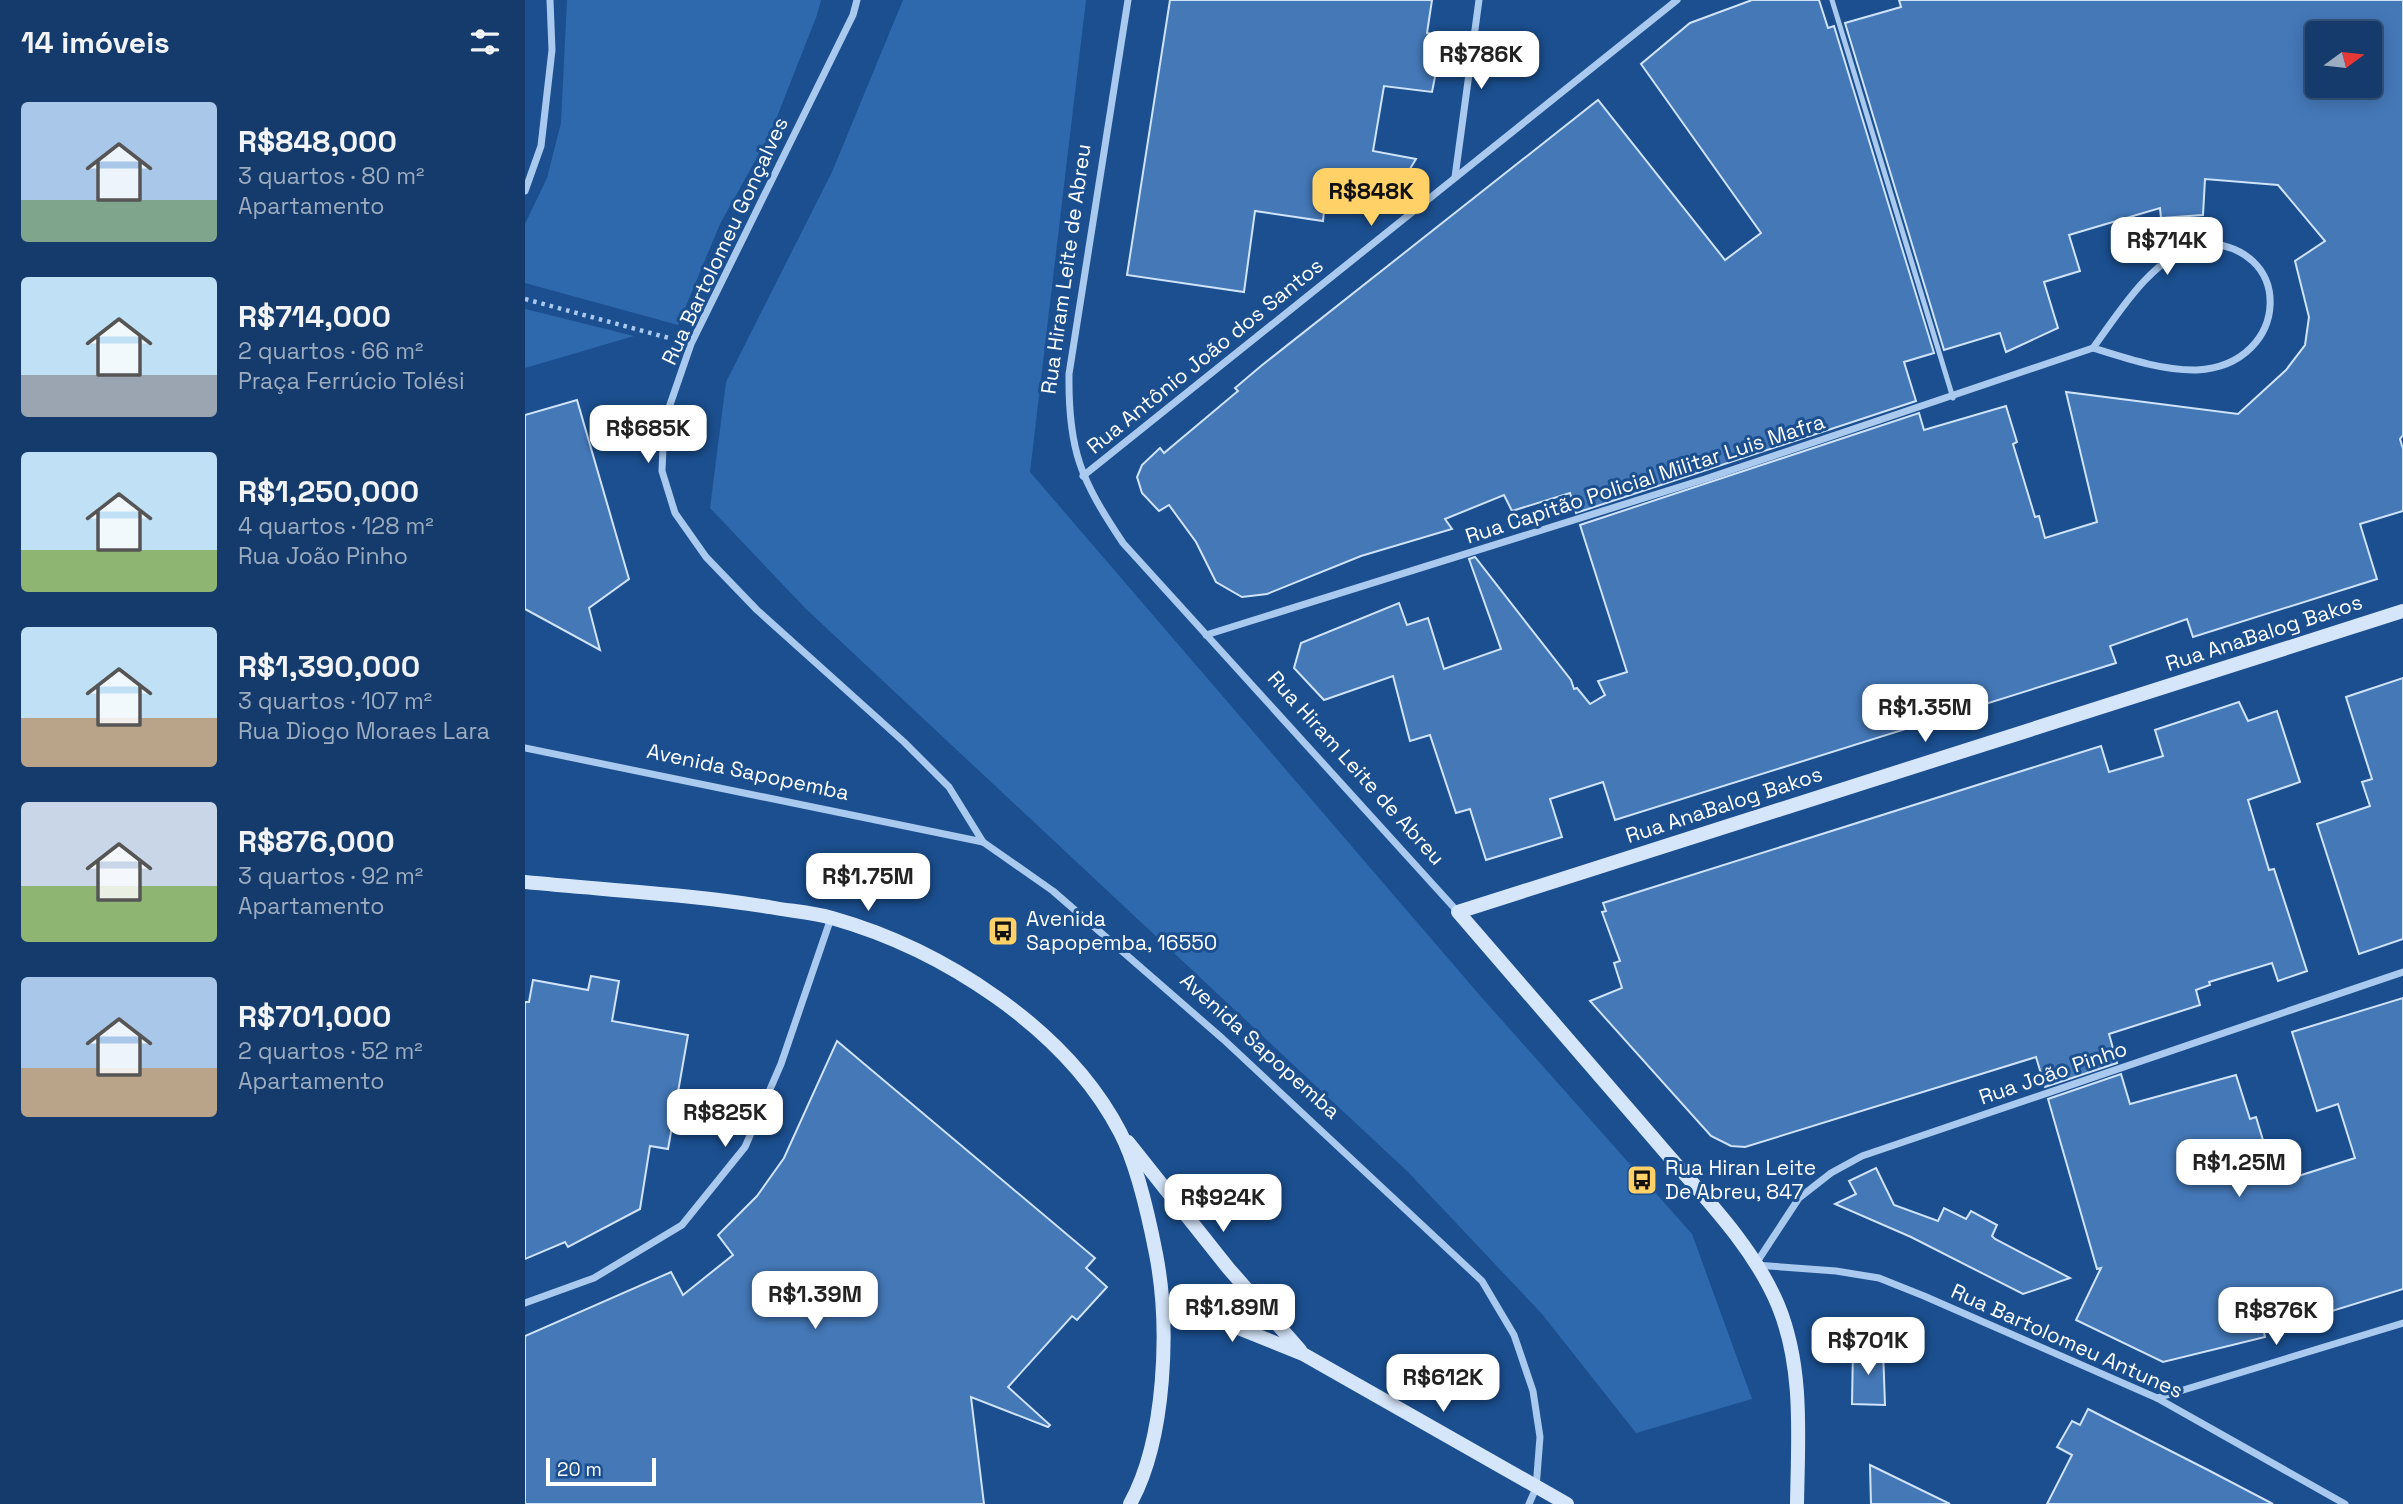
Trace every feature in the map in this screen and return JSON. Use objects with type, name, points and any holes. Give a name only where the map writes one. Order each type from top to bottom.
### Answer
[{"type":"main road","name":"Rua AnaBalog Bakos","points":[[1458,912],[2403,611]]},
{"type":"main road","points":[[525,882],[733,902],[831,917],[918,951],[984,988],[1044,1034],[1078,1070],[1121,1132],[1220,1258],[1303,1354]]},
{"type":"main road","name":"Rua Hiram Leite de Abreu","points":[[1458,912],[1695,1186],[1755,1265],[1778,1305],[1793,1358],[1798,1400],[1797,1504]]},
{"type":"main road","points":[[1121,1132],[1149,1219],[1165,1316],[1161,1382],[1145,1478],[1131,1504]]},
{"type":"main road","points":[[1165,1316],[1221,1321],[1303,1354],[1567,1504]]},
{"type":"street","points":[[525,191],[541,146],[552,50],[550,0]]},
{"type":"street","name":"Rua Bartolomeu Gonçalves","points":[[857,0],[853,15],[691,344],[664,422],[662,471],[675,513],[706,557],[757,610],[904,742],[949,787],[983,842]]},
{"type":"street","name":"Rua Hiram Leite de Abreu","points":[[1128,0],[1069,374],[1068,419],[1073,450],[1083,476],[1123,543],[1458,912]]},
{"type":"street","points":[[1455,178],[1479,0]]},
{"type":"street","name":"Rua Antônio João dos Santos","points":[[1083,476],[1677,0]]},
{"type":"street","points":[[2197,243],[2220,243],[2243,251],[2263,273],[2271,297],[2269,324],[2249,350],[2227,364],[2197,370],[2155,365],[2093,348],[2136,289],[2178,251],[2197,243]]},
{"type":"street","name":"Rua Capitão Policial Militar Luis Mafra","points":[[1206,635],[1953,398],[2093,348]]},
{"type":"street","name":"Avenida Sapopemba","points":[[525,748],[983,842],[1053,891],[1223,1039],[1482,1281],[1514,1335],[1533,1391],[1540,1437],[1536,1488],[1529,1504]]},
{"type":"street","points":[[525,1303],[594,1278],[682,1224],[745,1146],[781,1064],[831,917]]},
{"type":"street","name":"Rua João Pinho","points":[[1755,1265],[1799,1198],[1831,1173],[1862,1156],[2403,972]]},
{"type":"street","name":"Rua Bartolomeu Antunes","points":[[1755,1265],[1836,1271],[1879,1278],[2157,1398],[2345,1504]]},
{"type":"street","points":[[2157,1398],[2403,1323]]},
{"type":"lane","points":[[1832,0],[1953,398]]},
{"type":"path","points":[[525,299],[691,344]]},
{"type":"shaded area","points":[[567,0],[821,0],[771,132],[720,224],[678,325],[525,283],[525,224],[547,178],[561,123]]},
{"type":"shaded area","points":[[903,0],[1086,0],[1030,472],[1483,999],[1692,1234],[1752,1399],[1636,1433],[1542,1314],[1408,1172],[805,608],[710,508],[726,382],[832,172]]},
{"type":"shaded area","points":[[525,309],[634,336],[525,368]]},
{"type":"building","points":[[1170,0],[1432,0],[1427,33],[1443,36],[1432,92],[1384,86],[1373,151],[1416,159],[1399,187],[1369,208],[1325,201],[1323,221],[1255,211],[1244,292],[1127,275]]},
{"type":"building","points":[[1752,0],[1819,0],[1828,28],[1834,26],[1934,353],[1904,362],[1916,401],[1576,513],[1570,493],[1512,511],[1504,495],[1445,519],[1452,529],[1361,556],[1267,594],[1242,597],[1216,582],[1196,542],[1169,505],[1159,511],[1142,493],[1137,477],[1142,465],[1160,448],[1164,453],[1238,391],[1235,388],[1261,366],[1598,100],[1725,260],[1761,233],[1641,64],[1690,23]]},
{"type":"building","points":[[1899,0],[2403,0],[2403,435],[2400,439],[2403,449],[2403,511],[2360,524],[2377,579],[2193,637],[2187,619],[2110,646],[2116,663],[1615,820],[1603,782],[1550,799],[1562,837],[1486,860],[1470,809],[1456,813],[1430,735],[1410,741],[1393,676],[1324,700],[1294,668],[1301,643],[1399,603],[1407,625],[1428,618],[1444,669],[1501,649],[1469,559],[1475,557],[1571,680],[1574,689],[1577,688],[1590,704],[1605,695],[1598,681],[1627,672],[1580,525],[1919,413],[1924,430],[2006,406],[2017,442],[2013,444],[2035,517],[2039,516],[2045,538],[2097,522],[2066,392],[2238,414],[2286,370],[2305,345],[2309,317],[2295,261],[2325,241],[2278,185],[2205,179],[2203,215],[2161,218],[2160,208],[2069,235],[2080,271],[2044,282],[2058,328],[2006,352],[2000,333],[1944,350],[1845,23],[1901,7]]},
{"type":"building","points":[[577,400],[629,579],[589,608],[600,650],[525,609],[525,415]]},
{"type":"building","points":[[2403,678],[2403,939],[2359,954],[2317,824],[2370,806],[2362,782],[2372,779],[2346,697]]},
{"type":"building","points":[[2239,702],[2248,721],[2277,711],[2300,782],[2248,800],[2269,870],[2274,869],[2307,971],[2278,981],[2272,963],[2209,982],[2210,985],[2196,990],[2200,1005],[2109,1034],[2117,1063],[2045,1087],[2036,1057],[1745,1147],[1731,1146],[1711,1136],[1590,1001],[1622,988],[1614,963],[1620,961],[1602,912],[1606,911],[1603,903],[2101,746],[2109,772],[2163,756],[2155,730]]},
{"type":"building","points":[[591,976],[619,981],[612,1021],[688,1035],[668,1149],[650,1146],[640,1209],[568,1247],[565,1242],[525,1259],[525,1002],[529,1002],[533,980],[588,990]]},
{"type":"building","points":[[2403,998],[2403,1289],[2264,1332],[2265,1337],[2163,1362],[2076,1320],[2101,1268],[2097,1269],[2048,1099],[2121,1074],[2130,1104],[2236,1075],[2250,1119],[2256,1117],[2276,1183],[2355,1158],[2338,1104],[2317,1111],[2292,1032]]},
{"type":"building","points":[[837,1041],[1095,1258],[1086,1268],[1107,1287],[1077,1320],[1072,1316],[1008,1387],[1050,1425],[1048,1427],[971,1397],[984,1504],[525,1504],[525,1336],[671,1272],[683,1295],[733,1255],[718,1235],[757,1196],[784,1158]]},
{"type":"building","points":[[1876,1168],[1894,1205],[1938,1221],[1944,1208],[1966,1219],[1971,1211],[1997,1225],[1992,1236],[1995,1239],[2070,1278],[2023,1294],[1911,1237],[1835,1204],[1856,1194],[1849,1181]]},
{"type":"building","points":[[1853,1349],[1883,1350],[1885,1405],[1852,1404]]},
{"type":"building","points":[[2088,1409],[2273,1504],[2047,1504],[2072,1455],[2057,1447],[2072,1421],[2080,1425]]},
{"type":"building","points":[[1870,1465],[1950,1504],[1871,1504]]},
{"type":"place","name":"Avenida Sapopemba, 16550","points":[[1003,931]]},
{"type":"place","name":"Rua Hiran Leite De Abreu, 847","points":[[1642,1180]]}]
